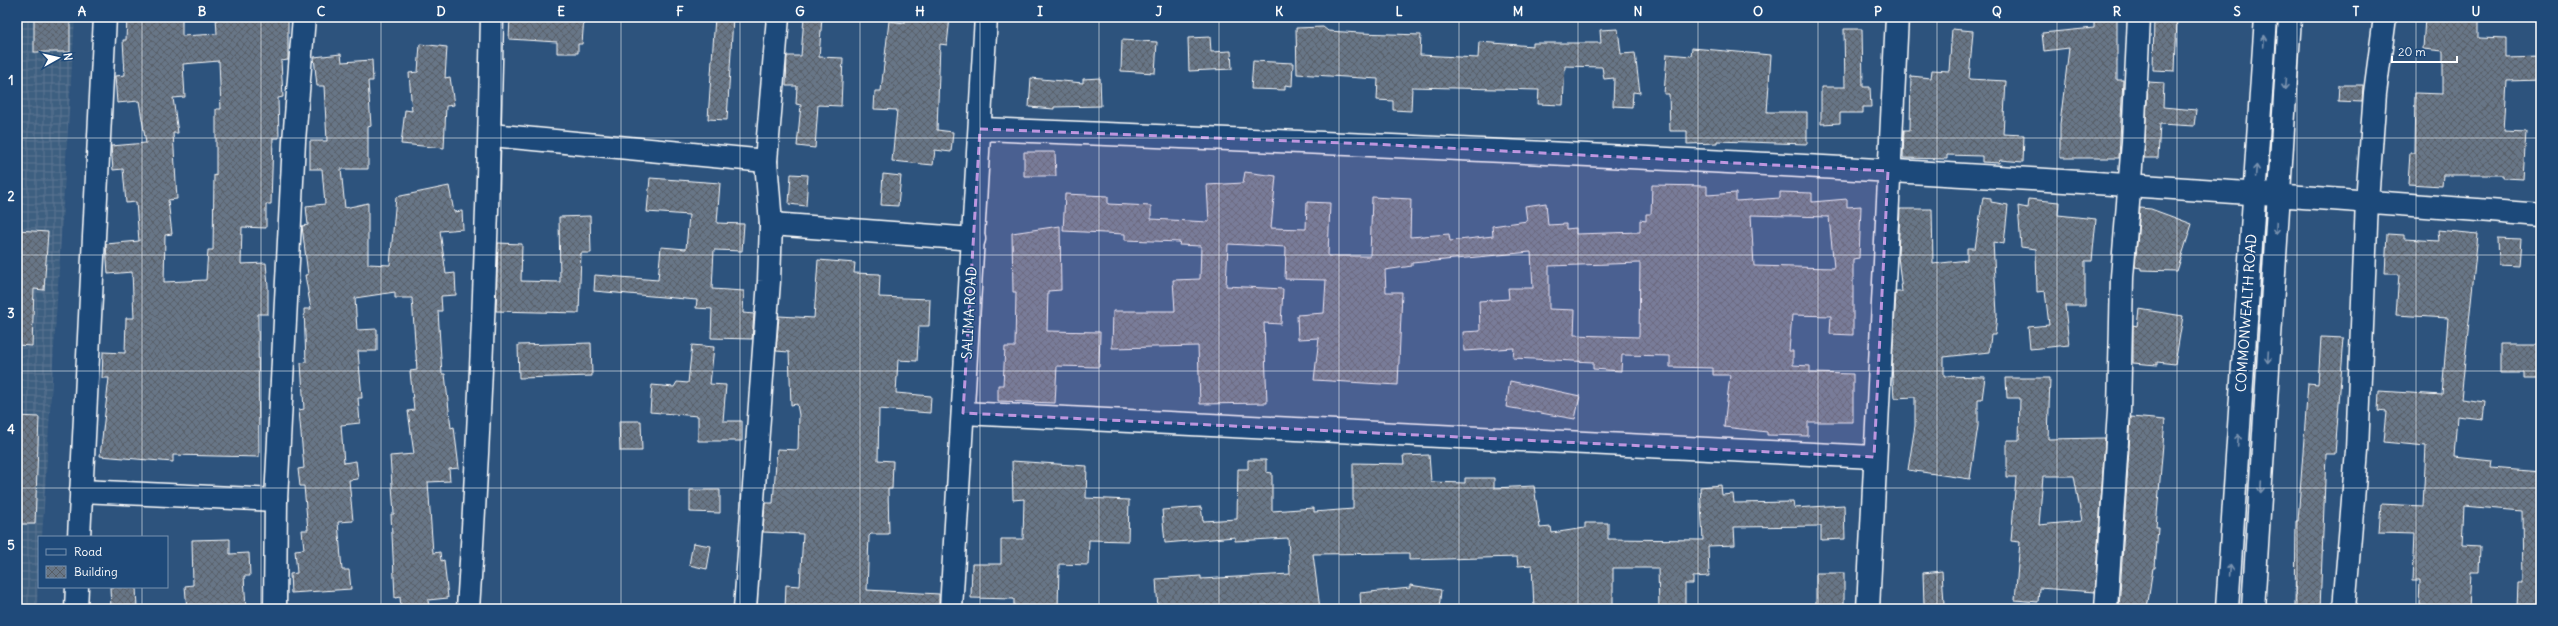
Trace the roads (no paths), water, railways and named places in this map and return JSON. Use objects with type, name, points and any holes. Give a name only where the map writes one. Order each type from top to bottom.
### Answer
[{"type":"street","points":[[79,536],[105,17]]},
{"type":"street","points":[[274,609],[276,500],[294,141],[304,17]]},
{"type":"street","points":[[468,609],[483,358],[491,134],[486,17]]},
{"type":"street","points":[[745,609],[769,281],[771,224],[766,162],[778,17]]},
{"type":"street","name":"SALIMA ROAD","points":[[951,609],[986,17]]},
{"type":"street","points":[[1868,609],[1888,171],[1897,17]]},
{"type":"street","points":[[2106,609],[2119,411],[2120,320],[2139,17]]},
{"type":"street","name":"COMMONWEALTH ROAD","points":[[2227,609],[2266,17]]},
{"type":"street","name":"COMMONWEALTH ROAD","points":[[2253,609],[2290,17]]},
{"type":"street","points":[[2344,609],[2357,451],[2367,201],[2375,93],[2385,17]]},
{"type":"street","points":[[980,129],[1371,144],[2129,184],[2254,192],[2541,215]]},
{"type":"street","points":[[491,134],[766,162]]},
{"type":"street","points":[[771,224],[974,239]]},
{"type":"street","points":[[963,413],[1874,457]]},
{"type":"street","points":[[81,491],[276,500]]},
{"type":"street","points":[[76,609],[77,588]]}]
